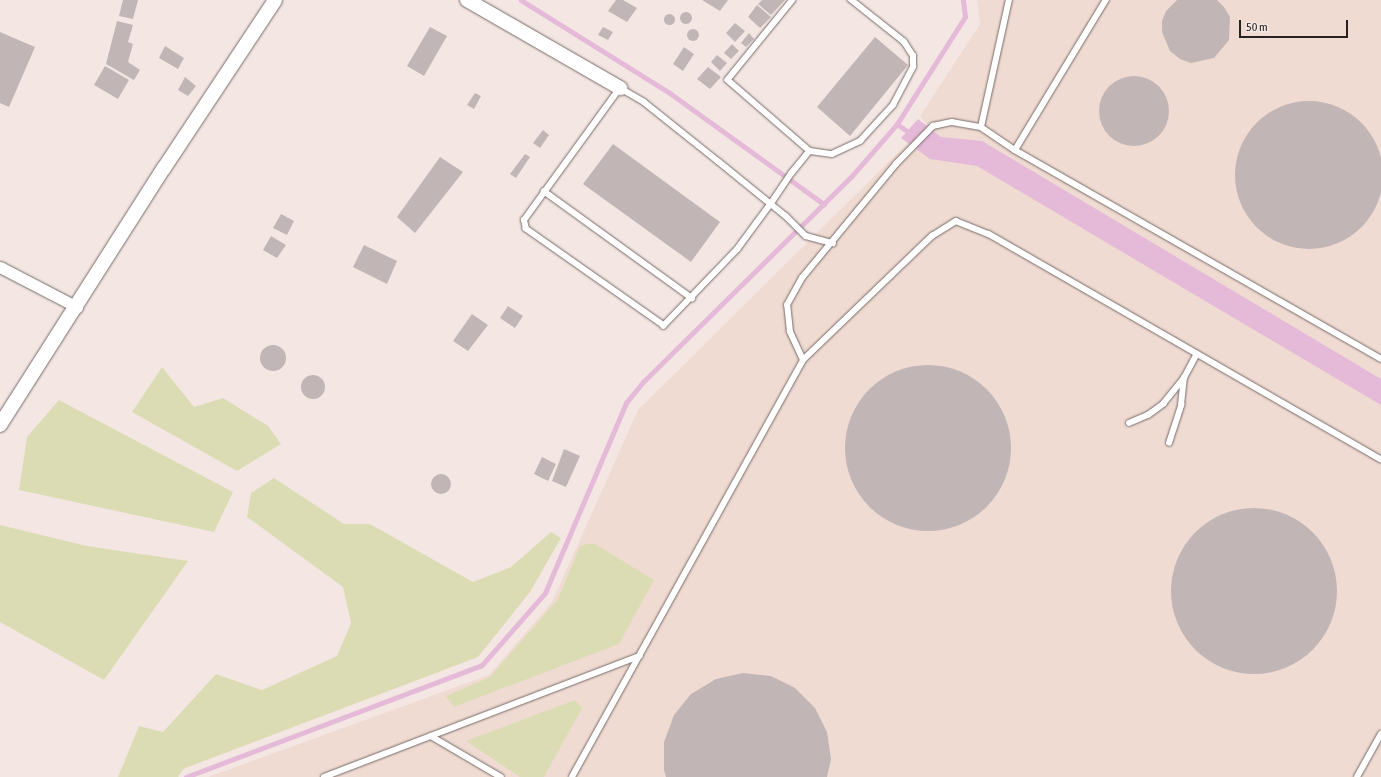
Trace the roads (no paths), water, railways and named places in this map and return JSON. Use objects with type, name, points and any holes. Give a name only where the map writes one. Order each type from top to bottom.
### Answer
[{"type":"street","points":[[0,425],[77,308],[164,168],[276,0]]},
{"type":"street","points":[[467,0],[620,88]]},
{"type":"street","points":[[0,267],[77,308]]},
{"type":"lane","points":[[793,0],[728,80],[810,151],[832,154],[860,141],[893,105],[913,67],[913,56],[904,42],[851,0]]},
{"type":"lane","points":[[981,127],[1009,0]]},
{"type":"lane","points":[[1015,150],[1106,0]]},
{"type":"lane","points":[[810,151],[792,173],[771,204],[738,249],[664,326],[526,229],[524,220],[620,88],[644,102],[771,204],[786,216],[806,236],[833,244]]},
{"type":"lane","points":[[803,360],[790,332],[787,305],[802,278],[833,244],[896,164],[933,126],[952,122],[981,127],[1015,150],[1381,359]]},
{"type":"lane","points":[[544,191],[692,298]]},
{"type":"lane","points":[[572,777],[803,360],[932,236],[956,221],[989,234],[1381,459]]},
{"type":"lane","points":[[1129,423],[1148,415],[1163,404],[1184,378],[1197,354]]},
{"type":"lane","points":[[1169,443],[1181,405],[1184,378]]},
{"type":"lane","points":[[324,777],[640,656]]},
{"type":"lane","points":[[1357,777],[1381,734]]},
{"type":"lane","points":[[431,736],[501,777]]},
{"type":"waterway","points":[[521,0],[670,93],[824,204]]},
{"type":"waterway","points":[[186,777],[482,665],[545,593],[626,403],[643,382],[851,177],[897,124],[965,17],[963,0]]},
{"type":"waterway","points":[[897,124],[912,134]]}]
